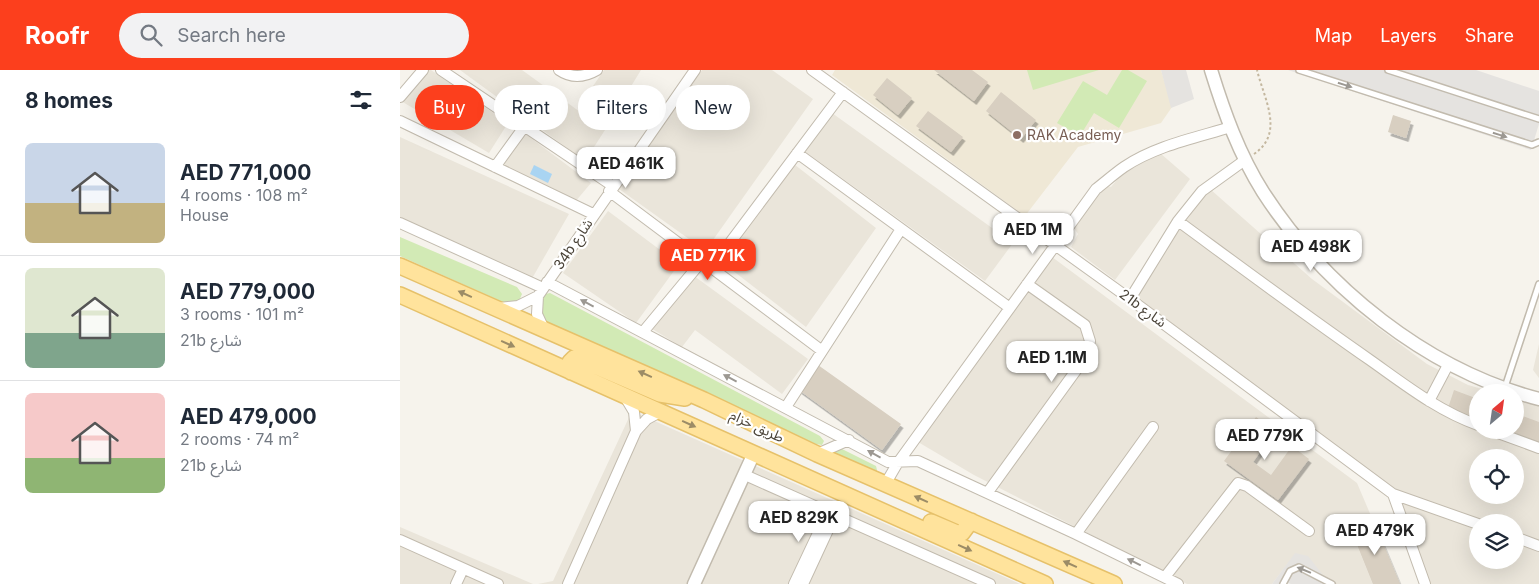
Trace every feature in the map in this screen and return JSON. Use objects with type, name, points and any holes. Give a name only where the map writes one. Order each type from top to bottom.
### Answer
[{"type":"main road","name":"طريق خزام","points":[[400,266],[704,400],[817,454],[1114,584]]},
{"type":"main road","name":"طريق خزام","points":[[400,295],[1045,584]]},
{"type":"main road","points":[[571,372],[570,362],[574,358],[579,358],[660,394],[704,400]]},
{"type":"main road","points":[[887,513],[903,511],[957,532],[967,529],[971,521]]},
{"type":"street","points":[[400,97],[423,70]]},
{"type":"street","points":[[441,70],[494,106]]},
{"type":"street","points":[[559,70],[571,76],[587,76],[597,70]]},
{"type":"street","name":"34b شارع","points":[[543,289],[593,214],[695,70]]},
{"type":"street","name":"21b شارع","points":[[812,70],[1130,299],[1393,494],[1469,521]]},
{"type":"street","points":[[1211,70],[1230,127],[1245,160],[1263,192],[1289,226],[1336,280],[1396,330],[1450,363],[1496,384]]},
{"type":"street","points":[[643,332],[702,261],[720,256],[843,92]]},
{"type":"street","points":[[400,121],[593,214]]},
{"type":"street","points":[[886,483],[897,464],[1096,190],[1124,167],[1168,146],[1230,127]]},
{"type":"street","points":[[495,167],[522,130]]},
{"type":"street","points":[[528,130],[611,189],[702,261],[821,350]]},
{"type":"street","points":[[797,153],[1010,308]]},
{"type":"street","points":[[1130,299],[1178,221],[1202,191],[1245,160]]},
{"type":"street","points":[[1178,221],[1308,317],[1430,401],[1469,422]]},
{"type":"street","points":[[400,223],[543,289],[643,332],[888,462],[897,464],[918,461],[988,492],[1178,584]]},
{"type":"street","points":[[786,408],[821,350],[901,228]]},
{"type":"street","points":[[988,492],[1085,358],[1090,341],[1085,325],[1027,284]]},
{"type":"street","points":[[495,308],[518,306],[543,289]]},
{"type":"street","points":[[543,289],[537,314],[544,329]]},
{"type":"street","points":[[1430,401],[1450,363]]},
{"type":"street","points":[[1524,394],[1539,399]]},
{"type":"street","points":[[624,396],[634,412],[636,431]]},
{"type":"street","points":[[572,583],[636,431],[646,420],[660,412]]},
{"type":"street","points":[[1076,534],[1153,427]]},
{"type":"street","points":[[1514,439],[1539,448]]},
{"type":"street","points":[[817,454],[849,440]]},
{"type":"street","points":[[694,584],[754,453]]},
{"type":"street","points":[[744,475],[984,583]]},
{"type":"street","points":[[1165,577],[1238,484],[1247,486],[1309,530]]},
{"type":"street","points":[[1393,494],[1425,584]]},
{"type":"street","points":[[794,584],[831,513]]},
{"type":"street","points":[[803,584],[831,513]]},
{"type":"street","points":[[400,540],[498,584]]},
{"type":"street","points":[[1524,540],[1539,546]]},
{"type":"street","points":[[456,584],[463,568]]},
{"type":"lane","points":[[1299,70],[1532,145],[1539,142]]},
{"type":"lane","points":[[1388,70],[1539,119]]},
{"type":"lane","points":[[1506,384],[1539,284]]},
{"type":"lane","points":[[1283,584],[1290,571],[1299,567],[1332,584]]},
{"type":"path","points":[[1245,160],[1264,146],[1271,132],[1271,122],[1256,70]]},
{"type":"shaded area","points":[[419,70],[431,70],[453,85],[415,85],[415,109],[401,101]]},
{"type":"shaded area","points":[[460,70],[522,70],[543,85],[494,85],[494,95],[484,87],[484,85],[481,85]]},
{"type":"shaded area","points":[[604,70],[641,70],[632,85],[594,85]]},
{"type":"shaded area","points":[[702,70],[772,70],[813,99],[708,247],[696,244],[619,189],[660,130],[666,130],[666,122],[676,107],[676,130],[750,130],[750,85],[692,85]]},
{"type":"shaded area","name":"RAK Academy","points":[[835,70],[1161,70],[1172,107],[1161,123],[1078,147],[1025,216],[832,75]]},
{"type":"shaded area","points":[[1161,70],[1186,70],[1194,99],[1171,108]]},
{"type":"shaded area","points":[[1288,70],[1476,70],[1539,91],[1539,124],[1531,150]]},
{"type":"shaded area","points":[[568,103],[578,110],[578,130],[605,130],[585,161],[542,130],[568,130]]},
{"type":"shaded area","points":[[484,106],[494,113],[494,130],[504,130],[489,153],[450,130],[484,130]]},
{"type":"shaded area","points":[[832,113],[1013,243],[985,281],[803,150]]},
{"type":"shaded area","points":[[518,130],[520,130],[591,183],[575,202],[497,163]]},
{"type":"shaded area","points":[[400,137],[569,214],[530,282],[400,222]]},
{"type":"shaded area","points":[[1160,153],[1190,179],[1115,280],[1071,247],[1078,234],[1072,225],[1104,185],[1111,187],[1129,165]]},
{"type":"shaded area","points":[[790,161],[876,228],[806,327],[719,260]]},
{"type":"shaded area","points":[[1210,189],[1312,279],[1427,364],[1469,385],[1469,439],[1524,439],[1524,402],[1539,406],[1539,584],[1424,584],[1387,490],[1130,296]]},
{"type":"shaded area","points":[[608,211],[679,264],[636,323],[563,273]]},
{"type":"shaded area","points":[[1052,257],[1357,483],[1400,584],[1330,584],[1295,554],[1272,584],[1187,584],[974,475],[918,442]]},
{"type":"shaded area","points":[[690,273],[808,359],[782,394],[695,330],[682,347],[649,327]]},
{"type":"shaded area","points":[[1539,344],[1539,378],[1533,370]]},
{"type":"shaded area","points":[[632,411],[1020,584],[538,584],[553,581]]},
{"type":"shaded area","points":[[400,527],[533,584],[400,584]]},
{"type":"shaded area","points":[[1295,553],[1308,556],[1330,584],[1291,584],[1284,582],[1283,584],[1272,584]]},
{"type":"green space","points":[[1027,70],[1099,70],[1033,90]]},
{"type":"green space","points":[[1122,70],[1128,70],[1147,81],[1119,128],[1094,113],[1080,136],[1057,123],[1083,81],[1107,95]]},
{"type":"green space","points":[[400,237],[517,287],[522,294],[519,301],[507,304],[400,256]]},
{"type":"green space","points":[[550,293],[820,436],[824,441],[822,445],[816,444],[536,318],[541,295]]},
{"type":"green space","points":[[842,449],[876,466],[876,472],[832,452]]},
{"type":"water","points":[[534,165],[552,174],[548,183],[530,174]]},
{"type":"building","points":[[934,70],[972,70],[988,82],[974,101]]},
{"type":"building","points":[[887,78],[912,98],[898,115],[873,95]]},
{"type":"building","points":[[1001,92],[1036,120],[1021,139],[986,111]]},
{"type":"building","points":[[928,111],[963,137],[951,152],[916,126]]},
{"type":"building","points":[[1393,115],[1411,121],[1406,138],[1388,132]]},
{"type":"building","points":[[818,365],[901,424],[882,450],[799,390]]},
{"type":"building","points":[[1454,390],[1469,396],[1469,416],[1448,408]]},
{"type":"building","points":[[1524,416],[1539,422],[1539,442],[1524,436]]},
{"type":"building","points":[[1256,417],[1275,431],[1253,462],[1271,475],[1292,446],[1309,459],[1278,500],[1224,461]]},
{"type":"building","points":[[1375,524],[1400,584],[1373,584],[1352,532]]},
{"type":"place","name":"RAK Academy","points":[[1017,135]]}]
